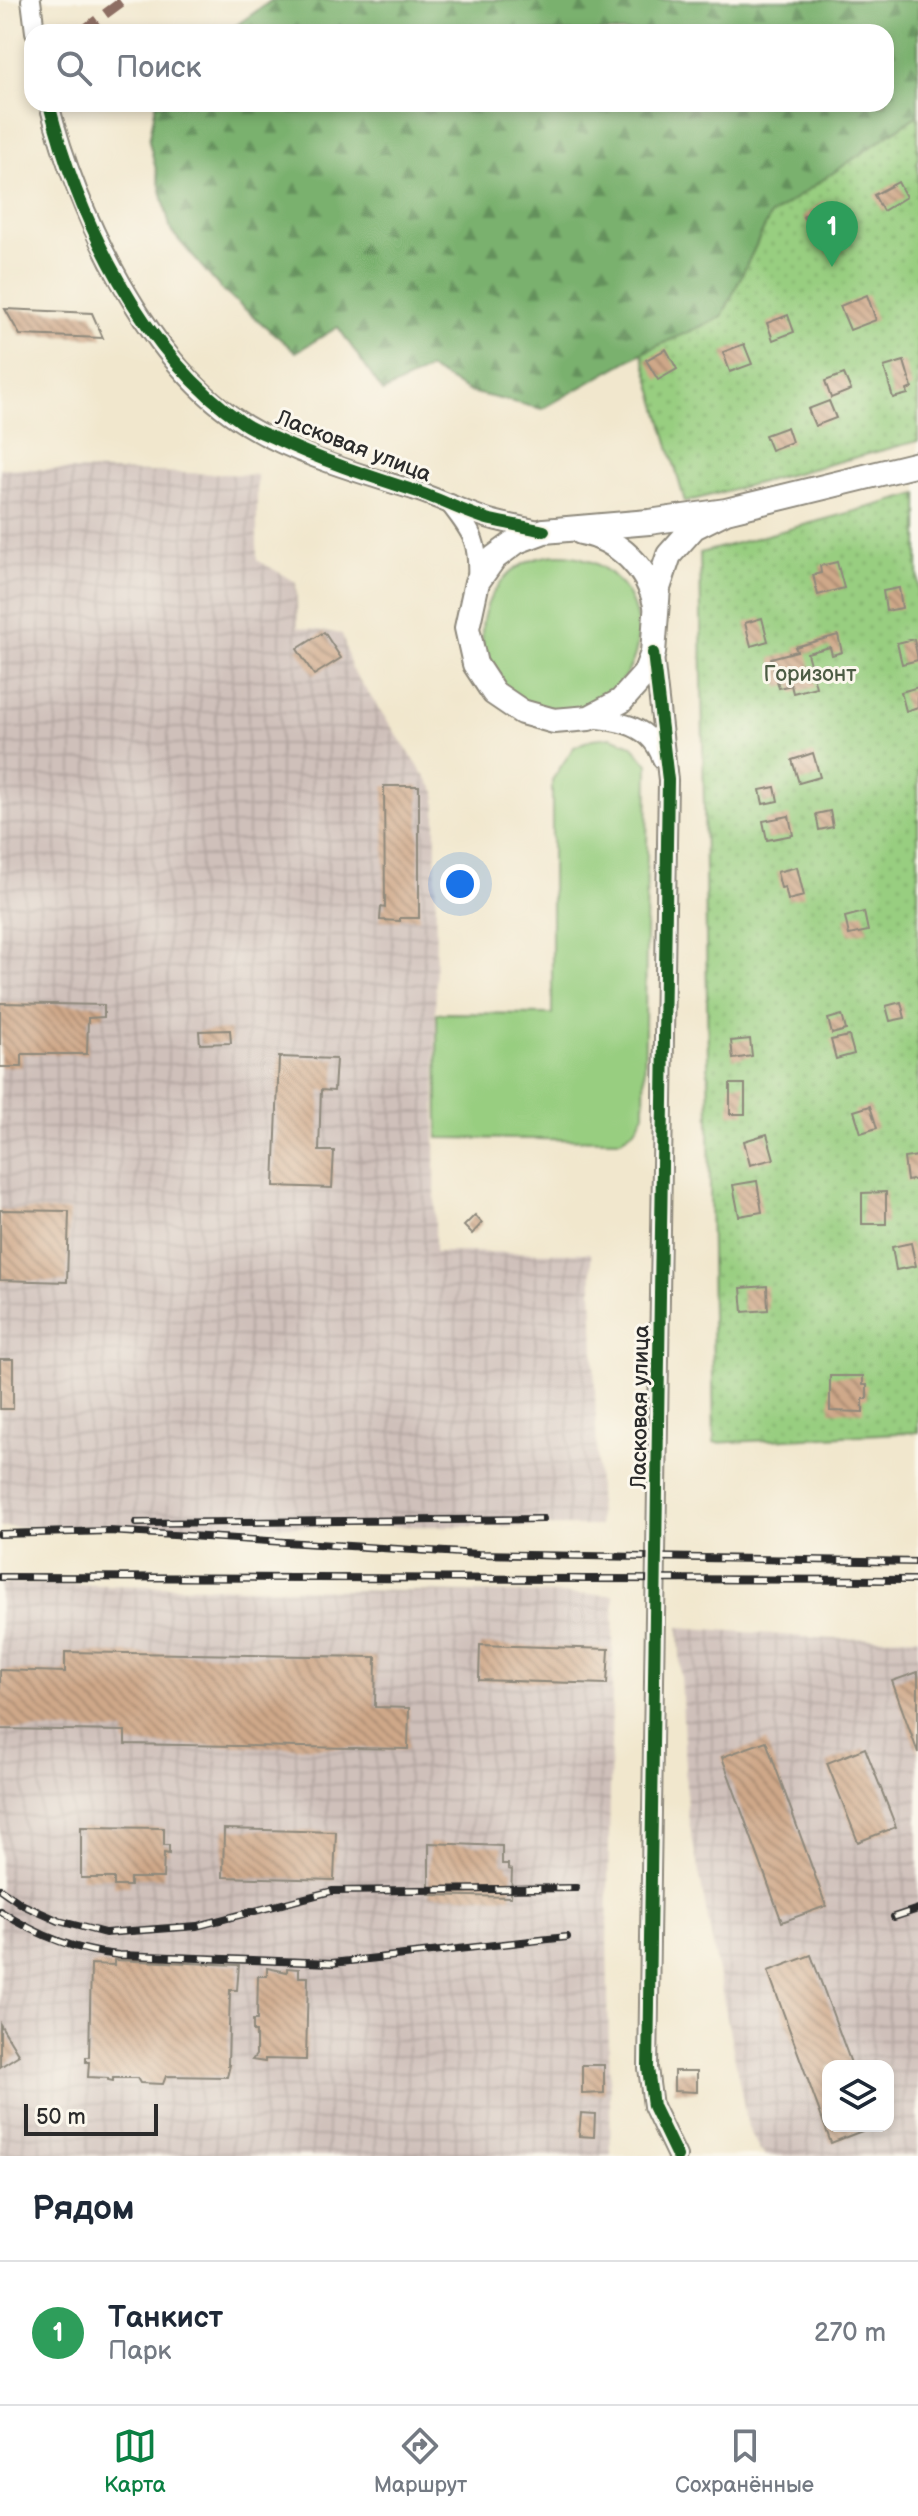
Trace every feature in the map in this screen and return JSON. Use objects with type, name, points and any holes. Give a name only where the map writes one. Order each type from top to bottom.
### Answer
[{"type":"street","points":[[31,0],[34,24]]},
{"type":"street","name":"Ласковая улица","points":[[51,112],[82,207],[113,269],[154,334],[199,388],[245,425],[301,451],[449,502],[488,519],[556,530]]},
{"type":"street","points":[[477,582],[494,558],[517,541],[556,530],[726,511],[918,464]]},
{"type":"street","points":[[449,502],[471,530],[479,553],[477,582],[467,628],[475,664],[494,693],[522,712],[554,721],[589,718],[625,722],[646,733],[658,747],[668,780]]},
{"type":"street","points":[[589,718],[621,701],[645,674],[653,653],[658,588],[669,555],[694,527],[726,511]]},
{"type":"street","points":[[556,530],[595,535],[620,549],[640,569],[653,594],[657,612]]},
{"type":"street","name":"Ласковая улица","points":[[653,653],[668,780],[648,2068],[653,2106],[677,2156]]},
{"type":"shaded area","points":[[0,468],[257,475],[257,560],[296,582],[298,627],[342,634],[351,668],[436,792],[435,1252],[591,1253],[599,1526],[0,1527]]},
{"type":"shaded area","points":[[0,1583],[614,1595],[607,1940],[611,2156],[0,2156]]},
{"type":"shaded area","points":[[679,1627],[834,1639],[918,1637],[918,2156],[767,2156],[760,2151],[748,2127],[687,1811]]},
{"type":"green space","points":[[272,0],[918,0],[918,115],[770,216],[722,317],[642,353],[542,409],[470,392],[429,369],[383,392],[338,327],[296,352],[222,290],[171,231],[149,141],[154,112],[894,112],[894,24],[238,24]]},
{"type":"green space","points":[[918,115],[918,441],[685,502],[642,353],[722,317],[770,216]]},
{"type":"green space","name":"Горизонт","points":[[918,494],[918,1432],[714,1443],[700,553]]},
{"type":"green space","points":[[560,555],[590,560],[615,578],[633,603],[638,633],[633,663],[615,688],[590,706],[560,711],[530,706],[505,688],[487,663],[482,633],[487,603],[505,578],[530,560]]},
{"type":"green space","points":[[611,737],[632,745],[648,764],[644,1114],[636,1128],[621,1140],[438,1138],[437,1013],[552,1014],[552,780],[574,747],[592,739]]},
{"type":"building","points":[[898,182],[906,197],[883,211],[874,195]]},
{"type":"building","points":[[823,201],[831,211],[811,227],[803,217]]},
{"type":"building","points":[[867,295],[876,320],[850,330],[840,306]]},
{"type":"building","points":[[5,309],[92,313],[103,338],[20,335]]},
{"type":"building","points":[[788,315],[794,332],[773,340],[767,323]]},
{"type":"building","points":[[744,344],[752,364],[730,372],[723,352]]},
{"type":"building","points":[[666,349],[677,369],[658,380],[646,360]]},
{"type":"building","points":[[904,361],[912,388],[907,390],[908,394],[893,398],[884,367]]},
{"type":"building","points":[[844,374],[851,390],[831,398],[825,381]]},
{"type":"building","points":[[829,401],[836,418],[815,426],[808,409]]},
{"type":"building","points":[[787,427],[792,442],[771,450],[765,435]]},
{"type":"building","points":[[837,562],[844,588],[818,595],[813,575],[821,573],[820,566]]},
{"type":"building","points":[[899,588],[902,608],[886,611],[883,591]]},
{"type":"building","points":[[762,618],[768,641],[751,646],[745,623]]},
{"type":"building","points":[[324,632],[341,658],[314,675],[297,649]]},
{"type":"building","points":[[838,635],[842,652],[832,655],[830,647],[807,653],[816,687],[793,693],[791,685],[779,688],[771,658],[797,651],[795,647]]},
{"type":"building","points":[[914,639],[918,660],[902,664],[897,643]]},
{"type":"building","points":[[918,687],[918,707],[906,711],[901,692]]},
{"type":"building","points":[[813,753],[820,777],[799,783],[792,760]]},
{"type":"building","points":[[384,786],[419,786],[419,918],[380,920],[381,907],[385,908]]},
{"type":"building","points":[[775,787],[778,801],[763,804],[760,790]]},
{"type":"building","points":[[830,811],[833,827],[819,830],[816,814]]},
{"type":"building","points":[[789,816],[793,835],[767,840],[763,821]]},
{"type":"building","points":[[797,867],[804,896],[788,900],[777,872]]},
{"type":"building","points":[[864,912],[868,931],[849,935],[845,917]]},
{"type":"building","points":[[901,1002],[905,1018],[890,1021],[886,1006]]},
{"type":"building","points":[[0,1003],[104,1005],[104,1017],[88,1018],[87,1054],[22,1054],[22,1067],[0,1067]]},
{"type":"building","points":[[842,1015],[846,1030],[832,1034],[828,1019]]},
{"type":"building","points":[[230,1030],[231,1043],[200,1044],[199,1031]]},
{"type":"building","points":[[849,1036],[854,1054],[836,1059],[831,1040]]},
{"type":"building","points":[[750,1039],[752,1056],[733,1059],[731,1041]]},
{"type":"building","points":[[279,1057],[336,1059],[334,1091],[321,1090],[319,1151],[334,1151],[332,1188],[274,1186]]},
{"type":"building","points":[[730,1084],[745,1084],[745,1114],[730,1114]]},
{"type":"building","points":[[870,1106],[877,1128],[861,1133],[854,1111]]},
{"type":"building","points":[[767,1134],[774,1159],[750,1165],[744,1141]]},
{"type":"building","points":[[918,1156],[918,1179],[907,1181],[904,1158]]},
{"type":"building","points":[[757,1181],[762,1212],[739,1216],[733,1185]]},
{"type":"building","points":[[886,1192],[886,1224],[862,1224],[862,1193]]},
{"type":"building","points":[[0,1210],[69,1211],[67,1282],[0,1280]]},
{"type":"building","points":[[475,1215],[482,1223],[472,1234],[464,1226]]},
{"type":"building","points":[[911,1243],[916,1266],[896,1270],[892,1247]]},
{"type":"building","points":[[767,1286],[768,1310],[743,1312],[741,1288]]},
{"type":"building","points":[[0,1359],[13,1359],[13,1409],[0,1409]]},
{"type":"building","points":[[830,1376],[863,1376],[867,1399],[863,1399],[863,1412],[830,1411]]},
{"type":"building","points":[[480,1645],[609,1649],[607,1684],[479,1680]]},
{"type":"building","points":[[65,1652],[376,1657],[375,1707],[409,1708],[408,1749],[125,1744],[125,1731],[0,1729],[0,1670],[65,1672]]},
{"type":"building","points":[[918,1672],[918,1753],[892,1681]]},
{"type":"building","points":[[766,1741],[826,1906],[782,1922],[722,1757]]},
{"type":"building","points":[[865,1748],[896,1827],[858,1842],[827,1763]]},
{"type":"building","points":[[81,1827],[164,1828],[164,1845],[169,1845],[169,1854],[164,1853],[163,1878],[130,1878],[130,1886],[114,1886],[114,1878],[81,1878]]},
{"type":"building","points":[[224,1829],[336,1832],[334,1880],[223,1877]]},
{"type":"building","points":[[429,1843],[502,1846],[502,1864],[508,1864],[508,1869],[512,1870],[511,1897],[429,1895]]},
{"type":"building","points":[[811,1955],[850,2060],[822,2060],[822,2118],[768,1971]]},
{"type":"building","points":[[114,1960],[239,1965],[237,1990],[230,1990],[230,2065],[227,2077],[166,2076],[163,2084],[140,2083],[137,2078],[113,2078],[113,2081],[88,2077],[89,2062],[86,2062],[86,2057],[89,2057],[91,1964],[114,1965]]},
{"type":"building","points":[[267,1968],[287,1972],[287,1968],[299,1969],[299,1977],[308,1977],[306,2060],[252,2060],[256,2055],[253,2020],[257,2020],[258,1976],[267,1976]]},
{"type":"building","points":[[0,2024],[19,2055],[0,2067]]},
{"type":"building","points":[[582,2065],[604,2065],[604,2093],[582,2094]]},
{"type":"building","points":[[674,2071],[697,2071],[697,2092],[674,2091]]},
{"type":"building","points":[[581,2113],[595,2114],[594,2137],[579,2136]]},
{"type":"building","points":[[827,2132],[859,2132],[831,2143]]},
{"type":"railway","points":[[136,1523],[543,1519]]},
{"type":"railway","points":[[0,1534],[109,1531],[478,1554],[918,1562]]},
{"type":"railway","points":[[0,1577],[918,1580]]},
{"type":"railway","points":[[0,1889],[23,1905],[59,1921],[105,1933],[197,1926],[332,1891],[576,1888]]},
{"type":"railway","points":[[894,1917],[918,1909]]},
{"type":"railway","points":[[0,1911],[57,1940],[87,1950],[119,1955],[332,1963],[567,1937]]},
{"type":"marked path","points":[[92,24],[124,0]]},
{"type":"cycle path","points":[[51,112],[77,193],[119,281],[174,360],[207,394],[247,425],[309,454],[481,517],[544,531]]},
{"type":"cycle path","points":[[653,653],[668,780],[648,2068],[653,2106],[677,2156]]},
{"type":"place","name":"Танкист","points":[[832,267]]}]
